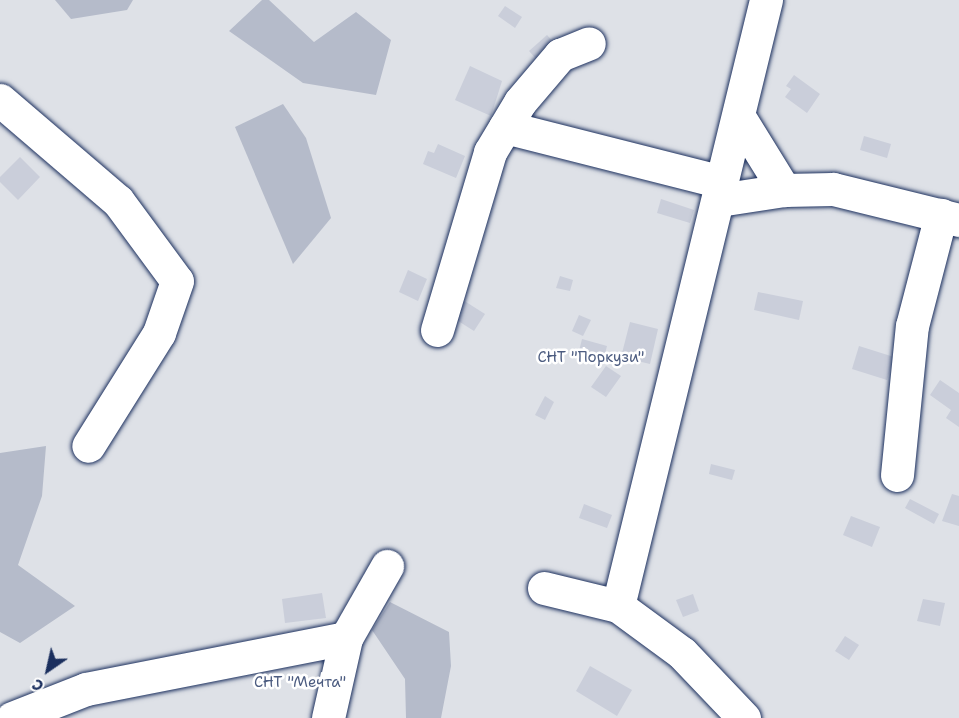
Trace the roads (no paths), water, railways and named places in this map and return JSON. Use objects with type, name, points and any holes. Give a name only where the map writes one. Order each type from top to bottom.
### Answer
[{"type":"street","points":[[618,606],[766,0]]},
{"type":"street","points":[[437,330],[490,152],[520,102],[560,55],[589,44]]},
{"type":"street","points":[[0,100],[118,201],[177,281],[159,333],[88,446]]},
{"type":"street","points":[[739,117],[784,190]]},
{"type":"street","points":[[505,127],[721,191],[832,189],[950,217],[912,326],[897,475]]},
{"type":"street","points":[[328,718],[346,638],[387,566]]},
{"type":"street","points":[[544,588],[618,606],[682,653],[744,718]]},
{"type":"street","points":[[12,718],[86,689],[346,638]]},
{"type":"water","points":[[55,0],[133,0],[127,10],[71,19]]},
{"type":"water","points":[[262,0],[269,0],[314,42],[356,12],[391,40],[376,95],[303,83],[229,31]]},
{"type":"water","points":[[283,104],[306,138],[331,218],[293,264],[235,127]]},
{"type":"water","points":[[46,446],[42,496],[18,565],[75,606],[20,643],[0,632],[0,453]]},
{"type":"water","points":[[390,602],[449,632],[451,666],[441,718],[406,718],[405,679],[372,630]]},
{"type":"park label","name":"СНТ \"Поркузи\"","points":[[591,358]]},
{"type":"park label","name":"СНТ \"Мечта\"","points":[[300,683]]}]
